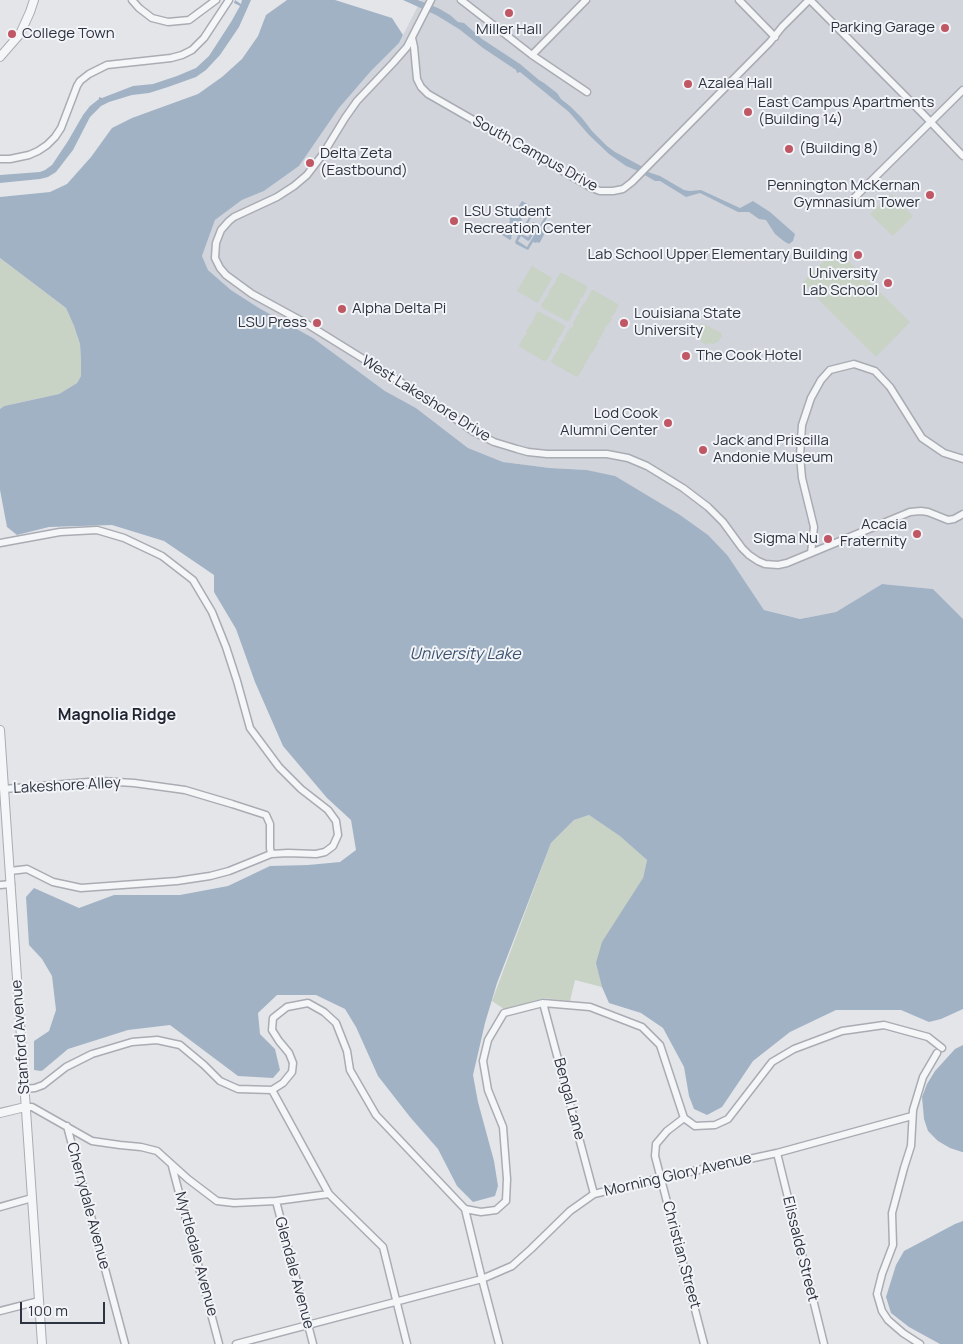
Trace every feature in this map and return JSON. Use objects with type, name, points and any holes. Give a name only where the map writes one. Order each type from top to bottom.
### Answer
[{"type":"street","points":[[0,57],[20,34],[34,0]]},
{"type":"street","points":[[132,0],[152,18],[162,22],[189,20],[216,0]]},
{"type":"street","points":[[0,159],[29,155],[48,145],[61,128],[77,86],[88,74],[107,66],[163,60],[192,50],[204,38],[229,0]]},
{"type":"street","name":"West Lakeshore Drive","points":[[432,0],[412,38],[400,55],[354,105],[323,154],[307,175],[287,191],[270,201],[240,214],[225,225],[218,236],[215,247],[215,258],[222,271],[247,291],[334,341],[423,396],[484,437],[528,452],[607,454],[628,458],[651,469],[699,500],[723,522],[742,548],[758,561],[770,565],[787,563],[910,512],[928,512],[948,520],[963,514]]},
{"type":"street","points":[[461,0],[575,86],[587,92]]},
{"type":"street","points":[[532,54],[586,0]]},
{"type":"street","points":[[739,0],[774,37]]},
{"type":"street","points":[[809,0],[963,156]]},
{"type":"street","name":"South Campus Drive","points":[[412,38],[417,79],[421,87],[428,94],[592,188],[600,191],[614,192],[632,182],[809,0]]},
{"type":"street","points":[[852,200],[963,90]]},
{"type":"street","points":[[811,553],[814,527],[802,478],[800,456],[802,424],[814,392],[830,370],[854,364],[875,371],[890,387],[922,438],[944,453],[963,459]]},
{"type":"street","points":[[0,543],[60,532],[97,530],[124,538],[162,556],[192,580],[212,612],[226,647],[238,681],[250,728],[279,767],[301,789],[328,810],[336,822],[338,835],[333,846],[325,852],[316,854],[288,852],[271,854],[229,871],[178,881],[80,888],[53,882],[27,869],[10,871]]},
{"type":"street","name":"Stanford Avenue","points":[[0,730],[42,1344]]},
{"type":"street","name":"Lakeshore Alley","points":[[4,789],[101,781],[134,783],[185,790],[266,816],[270,824],[271,854]]},
{"type":"street","points":[[0,885],[10,884]]},
{"type":"street","points":[[24,1089],[43,1085],[66,1067],[92,1054],[132,1042],[157,1040],[180,1045],[220,1081],[238,1089],[272,1090],[284,1083],[292,1072],[293,1063],[289,1053],[272,1030],[273,1018],[287,1007],[308,1003],[324,1012],[336,1023],[347,1052],[350,1070],[376,1115],[465,1209],[500,1344]]},
{"type":"street","points":[[465,1209],[481,1212],[496,1210],[506,1201],[507,1172],[503,1127],[488,1090],[483,1061],[488,1040],[504,1012],[543,1003],[590,1007],[642,1027],[660,1045],[684,1118],[695,1126],[714,1126],[728,1119],[772,1062],[794,1049],[842,1031],[884,1025],[928,1037],[940,1050],[923,1077],[913,1110],[911,1146],[892,1212],[892,1245],[877,1294],[882,1311],[888,1320],[920,1344]]},
{"type":"street","name":"Bengal Lane","points":[[543,1003],[594,1194]]},
{"type":"street","points":[[272,1090],[329,1194],[383,1247],[407,1344]]},
{"type":"street","points":[[0,1113],[32,1107],[92,1141],[141,1147],[157,1152],[188,1180],[217,1201],[234,1204],[329,1194]]},
{"type":"street","name":"Morning Glory Avenue","points":[[236,1344],[482,1279],[512,1266],[570,1211],[594,1194],[777,1153],[912,1116]]},
{"type":"street","name":"Christian Street","points":[[684,1118],[667,1131],[656,1144],[655,1156],[704,1344]]},
{"type":"street","name":"Cherrydale Avenue","points":[[66,1126],[125,1344]]},
{"type":"street","name":"Elissalde Street","points":[[777,1153],[824,1344]]},
{"type":"street","name":"Myrtledale Avenue","points":[[172,1165],[219,1344]]},
{"type":"street","points":[[0,1207],[32,1198]]},
{"type":"street","name":"Glendale Avenue","points":[[276,1201],[313,1344]]},
{"type":"street","points":[[0,1311],[39,1301]]},
{"type":"shaded area","name":"Louisiana State University","points":[[421,0],[963,0],[963,619],[933,589],[882,584],[836,612],[800,619],[764,610],[728,556],[614,476],[587,470],[550,468],[503,462],[468,448],[416,408],[385,391],[313,338],[231,290],[208,270],[202,256],[215,220],[242,200],[264,191],[299,166],[339,108],[371,71],[399,43]]},
{"type":"shaded area","points":[[891,194],[913,216],[893,236],[870,214]]},
{"type":"shaded area","points":[[836,249],[910,322],[876,357],[802,283]]},
{"type":"shaded area","points":[[0,258],[66,308],[80,344],[81,376],[77,383],[59,394],[4,406],[0,409]]},
{"type":"shaded area","points":[[532,266],[552,278],[538,303],[517,291]]},
{"type":"shaded area","points":[[560,273],[587,286],[569,321],[542,308],[541,305],[549,295],[548,293]]},
{"type":"shaded area","points":[[593,290],[618,304],[618,306],[577,377],[551,361],[557,351],[559,351],[558,349],[563,340],[565,340],[564,338],[570,328],[573,327],[573,323],[580,313],[579,311]]},
{"type":"shaded area","points":[[537,312],[565,327],[554,348],[551,349],[552,351],[547,360],[544,361],[519,345],[527,334],[526,332],[530,324],[533,324],[532,322]]},
{"type":"shaded area","points":[[701,324],[721,333],[722,336],[718,342],[707,345],[701,342],[698,329]]},
{"type":"shaded area","points":[[589,815],[620,835],[647,860],[643,878],[597,963],[602,987],[575,980],[570,1001],[544,998],[504,1009],[492,1001],[551,843],[574,820]]},
{"type":"water","points":[[235,0],[241,4],[242,0],[251,0],[239,27],[220,55],[206,70],[196,77],[168,87],[149,93],[132,95],[101,106],[90,117],[73,150],[56,172],[40,179],[0,183],[0,175],[40,172],[52,165],[83,115],[99,97],[102,98],[133,86],[153,84],[196,68],[209,56],[231,22],[240,6],[234,3]]},
{"type":"water","name":"University Lake","points":[[287,0],[335,0],[392,18],[403,35],[399,43],[371,71],[339,108],[299,166],[264,191],[242,200],[215,220],[202,256],[208,270],[231,290],[313,338],[385,391],[416,408],[468,448],[503,462],[550,468],[587,470],[615,476],[680,515],[708,535],[728,556],[764,610],[800,619],[836,612],[882,584],[933,589],[963,619],[963,1009],[929,1022],[901,1010],[836,1010],[790,1032],[753,1061],[722,1107],[707,1115],[694,1109],[689,1096],[684,1067],[663,1028],[641,1013],[609,1003],[602,987],[596,963],[602,942],[643,878],[647,860],[620,836],[589,815],[574,820],[551,843],[497,983],[485,1023],[473,1075],[478,1102],[494,1161],[498,1186],[495,1196],[473,1202],[457,1186],[438,1149],[378,1076],[356,1027],[345,1009],[316,995],[277,995],[258,1013],[260,1034],[275,1049],[280,1070],[273,1078],[238,1076],[170,1025],[128,1030],[68,1049],[43,1070],[34,1070],[34,1041],[49,1031],[56,1010],[52,976],[42,959],[29,945],[26,897],[34,888],[79,908],[114,895],[180,895],[228,886],[270,866],[340,862],[356,850],[351,820],[327,798],[283,746],[255,682],[236,629],[214,592],[214,575],[164,541],[112,525],[49,527],[17,535],[7,527],[0,490],[0,409],[4,406],[59,394],[77,383],[81,376],[81,360],[80,344],[66,308],[0,258],[0,197],[50,192],[67,184],[91,157],[112,128],[132,118],[198,94],[222,77],[242,59],[258,36],[266,15]]},
{"type":"water","points":[[403,0],[418,0],[438,8],[458,22],[464,23],[482,39],[520,64],[557,93],[592,131],[615,152],[641,166],[648,172],[660,176],[684,190],[701,190],[740,208],[753,201],[770,212],[795,234],[793,241],[789,244],[785,242],[775,234],[766,220],[759,219],[749,212],[738,212],[700,193],[686,197],[660,181],[655,181],[626,166],[609,154],[569,112],[520,72],[517,73],[516,70],[459,29],[436,15]]},
{"type":"water","points":[[522,201],[529,205],[510,240],[502,235],[510,221],[509,216],[513,215]]},
{"type":"water","points":[[535,208],[548,216],[543,225],[547,229],[540,242],[533,242],[528,250],[515,242],[519,233],[528,237],[534,227],[532,226],[527,234],[522,229]],"holes":[[[534,212],[545,217],[527,247],[518,241],[521,236],[528,241],[530,240],[538,225],[533,222],[528,229],[526,227]]]},
{"type":"water","points":[[963,1045],[962,1152],[938,1141],[928,1131],[924,1119],[922,1097],[935,1071],[955,1049]]},
{"type":"water","points":[[963,1221],[963,1344],[940,1344],[909,1327],[891,1313],[886,1297],[896,1265],[904,1251]]},
{"type":"place","name":"Miller Hall","points":[[509,13]]},
{"type":"place","name":"Parking Garage","points":[[945,28]]},
{"type":"place","name":"College Town","points":[[12,34]]},
{"type":"place","name":"Azalea Hall","points":[[688,84]]},
{"type":"place","name":"East Campus Apartments (Building 14)","points":[[748,112]]},
{"type":"place","name":"(Building 8)","points":[[789,149]]},
{"type":"place","name":"Delta Zeta (Eastbound)","points":[[310,163]]},
{"type":"place","name":"Pennington McKernan Gymnasium Tower","points":[[930,195]]},
{"type":"place","name":"LSU Student Recreation Center","points":[[454,221]]},
{"type":"place","name":"Lab School Upper Elementary Building","points":[[858,255]]},
{"type":"place","name":"University Lab School","points":[[888,283]]},
{"type":"place","name":"Alpha Delta Pi","points":[[342,309]]},
{"type":"place","name":"LSU Press","points":[[317,323]]},
{"type":"place","name":"Louisiana State University","points":[[624,323]]},
{"type":"place","name":"The Cook Hotel","points":[[686,356]]},
{"type":"place","name":"Lod Cook Alumni Center","points":[[668,423]]},
{"type":"place","name":"Jack and Priscilla Andonie Museum","points":[[703,450]]},
{"type":"place","name":"Acacia Fraternity","points":[[917,534]]},
{"type":"place","name":"Sigma Nu","points":[[828,539]]},
{"type":"district","name":"Magnolia Ridge","points":[[117,716]]}]
